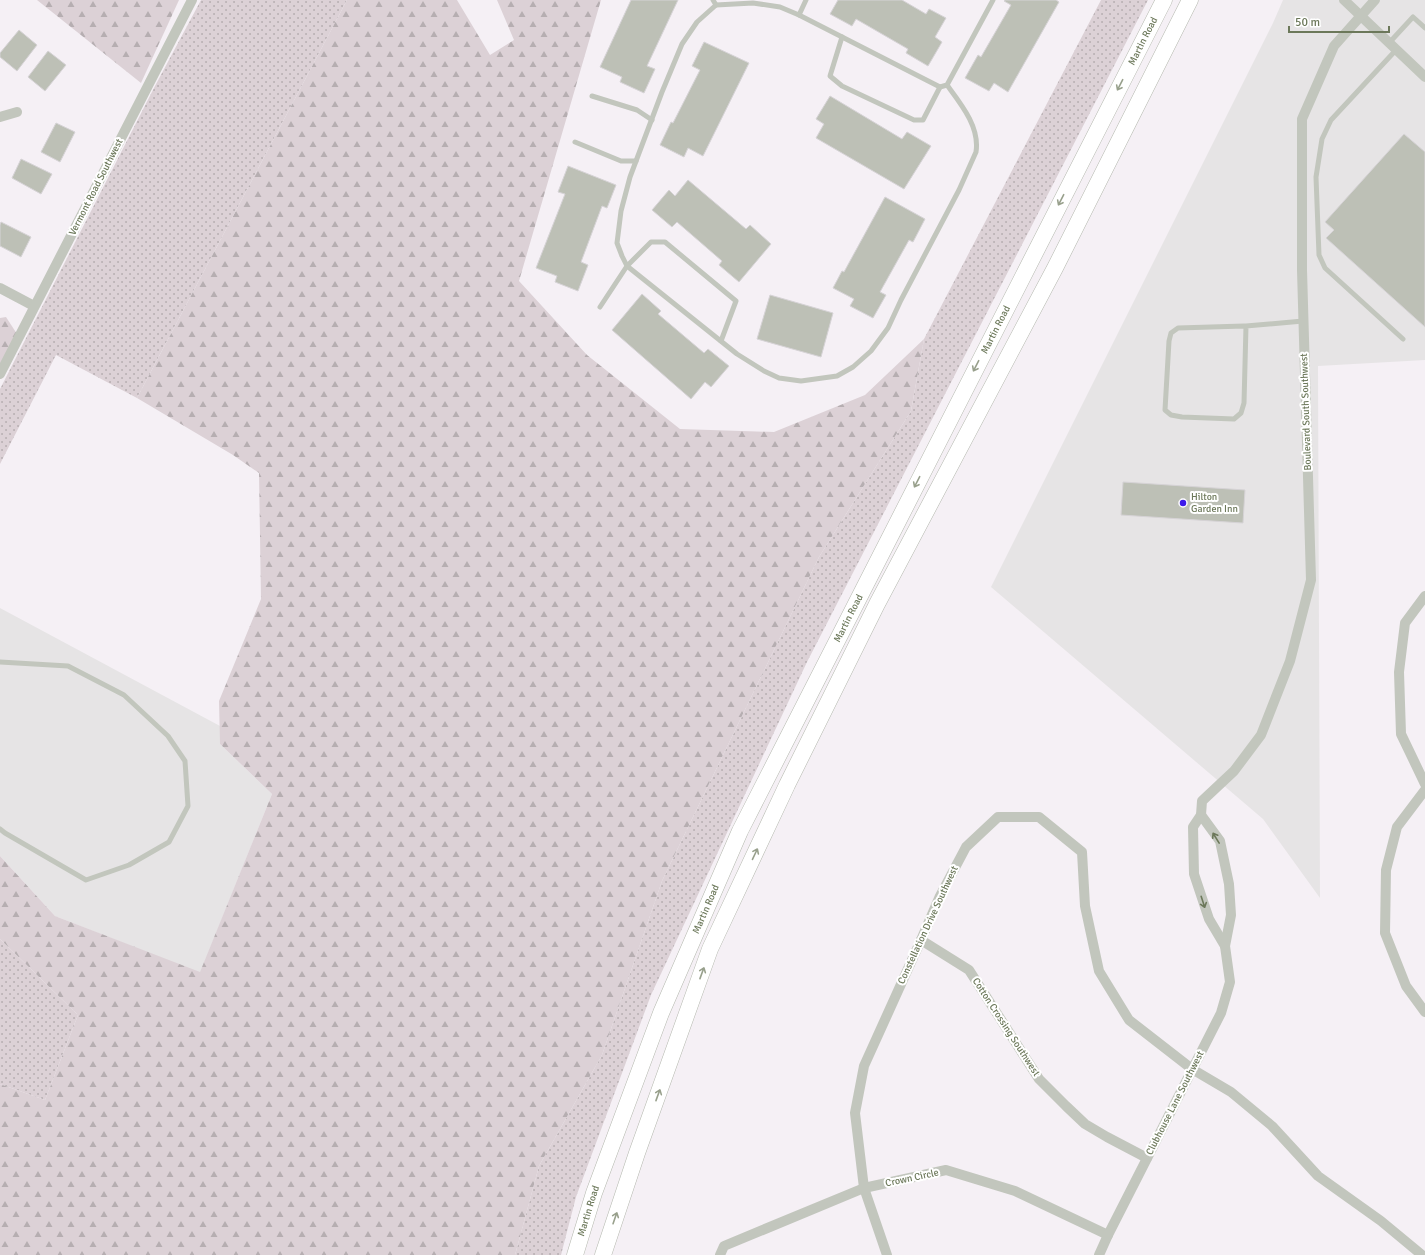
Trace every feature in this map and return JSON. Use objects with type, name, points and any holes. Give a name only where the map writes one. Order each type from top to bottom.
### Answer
[{"type":"main road","name":"Martin Road","points":[[575,1255],[594,1193],[661,1013],[740,831],[1164,0]]},
{"type":"main road","name":"Martin Road","points":[[603,1255],[710,949],[787,785],[878,604],[1055,268],[1190,0]]},
{"type":"street","name":"Vermont Road Southwest","points":[[0,374],[192,0]]},
{"type":"street","points":[[1344,0],[1425,77]]},
{"type":"street","name":"Boulevard South Southwest","points":[[1193,865],[1193,827],[1201,815],[1202,801],[1234,771],[1261,735],[1290,661],[1311,580],[1302,270],[1302,119],[1334,46],[1375,0]]},
{"type":"street","points":[[0,117],[17,112]]},
{"type":"street","points":[[0,288],[34,306]]},
{"type":"street","points":[[1425,596],[1405,623],[1399,672],[1401,734],[1425,784]]},
{"type":"street","points":[[1425,790],[1397,827],[1386,870],[1385,933],[1406,986],[1425,1012]]},
{"type":"street","name":"Clubhouse Lane Southwest","points":[[1099,1255],[1221,1013],[1230,982],[1225,946],[1232,915],[1229,884],[1220,841],[1201,815]]},
{"type":"street","name":"Constellation Drive Southwest","points":[[887,1255],[864,1188],[855,1113],[864,1066],[940,896],[966,847],[998,817],[1038,817],[1082,852],[1085,906],[1099,971],[1129,1020],[1192,1070],[1232,1092],[1272,1126],[1318,1176],[1381,1221],[1422,1255]]},
{"type":"street","name":"Clubhouse Lane Southwest","points":[[1193,865],[1194,874],[1209,919],[1225,946]]},
{"type":"street","name":"Cotton Crossing Southwest","points":[[921,940],[969,970],[1039,1079],[1066,1106],[1085,1124],[1147,1158]]},
{"type":"street","name":"Crown Circle","points":[[720,1255],[724,1246],[864,1188],[946,1170],[1015,1191],[1108,1235]]},
{"type":"lane","points":[[713,0],[716,5]]},
{"type":"lane","points":[[799,15],[806,0]]},
{"type":"lane","points":[[947,85],[964,108],[974,128],[977,146],[976,152],[959,190],[901,300],[888,328],[871,351],[853,367],[837,376],[801,381],[779,378],[743,358],[627,266],[616,243],[621,211],[630,177],[682,44],[697,22],[716,5],[753,3],[780,7],[799,15],[940,87],[944,87],[947,85],[993,0]]},
{"type":"lane","points":[[1403,339],[1325,268],[1319,255],[1316,177],[1322,139],[1331,120],[1393,47],[1413,17],[1425,28]]},
{"type":"lane","points":[[842,37],[830,76],[842,86],[919,121],[923,120],[940,87]]},
{"type":"lane","points":[[592,96],[637,110],[652,120]]},
{"type":"lane","points":[[575,142],[621,161],[636,161]]},
{"type":"lane","points":[[600,307],[627,266],[651,242],[665,242],[736,301],[721,341]]},
{"type":"lane","points":[[1246,326],[1244,403],[1241,413],[1234,419],[1182,417],[1171,415],[1165,410],[1169,341],[1171,333],[1178,328],[1246,326],[1303,321]]},
{"type":"lane","points":[[0,662],[68,666],[124,695],[168,736],[185,761],[188,806],[169,842],[129,865],[86,880],[0,829]]},
{"type":"shaded area","points":[[1283,0],[1425,0],[1425,360],[1318,366],[1320,898],[1263,819],[991,587],[1273,23]]},
{"type":"shaded area","points":[[0,608],[220,726],[220,744],[272,794],[200,973],[55,916],[0,856]]},
{"type":"green space","points":[[37,0],[179,0],[141,83]]},
{"type":"green space","points":[[201,0],[347,0],[137,398],[56,355],[0,464],[0,389],[155,86]]},
{"type":"green space","points":[[347,0],[457,0],[490,55],[514,40],[497,0],[601,0],[519,281],[587,355],[680,429],[774,432],[865,395],[924,339],[911,411],[819,557],[662,881],[602,1055],[539,1166],[515,1255],[0,1255],[0,1084],[45,1100],[78,1015],[0,939],[0,856],[55,916],[200,972],[272,794],[220,744],[219,701],[261,599],[259,473],[233,455],[137,398]]},
{"type":"green space","points":[[1101,0],[1148,0],[807,662],[651,995],[576,1197],[561,1255],[515,1255],[539,1166],[602,1055],[662,881],[819,557],[911,411],[924,339]]},
{"type":"green space","points":[[6,317],[17,334],[0,366],[0,318]]},
{"type":"green space","points":[[0,939],[78,1015],[45,1100],[0,1084]]},
{"type":"building","points":[[631,0],[678,0],[647,66],[655,69],[644,93],[620,82],[622,77],[600,67]]},
{"type":"building","points":[[838,0],[902,0],[926,14],[929,9],[946,18],[935,37],[942,42],[928,66],[906,53],[908,49],[856,19],[852,26],[830,14]]},
{"type":"building","points":[[1056,0],[1059,2],[1008,92],[994,83],[989,91],[965,78],[978,55],[981,57],[1011,5],[1004,1]]},
{"type":"building","points":[[19,30],[37,45],[17,71],[0,57],[0,53]]},
{"type":"building","points":[[704,42],[749,63],[703,156],[688,148],[684,157],[660,145],[700,70],[692,66]]},
{"type":"building","points":[[48,51],[66,65],[45,91],[28,77]]},
{"type":"building","points":[[830,96],[902,139],[907,132],[931,146],[904,189],[816,138],[824,124],[816,119]]},
{"type":"building","points":[[56,123],[75,132],[60,162],[41,152]]},
{"type":"building","points":[[1404,134],[1425,152],[1425,327],[1326,238],[1334,230],[1325,222]]},
{"type":"building","points":[[21,159],[52,174],[41,194],[12,178]]},
{"type":"building","points":[[568,166],[616,185],[607,208],[602,206],[581,262],[588,265],[578,291],[555,282],[557,276],[536,268],[565,194],[558,192]]},
{"type":"building","points":[[688,180],[746,229],[750,225],[771,244],[739,282],[719,265],[722,261],[677,222],[672,227],[652,210],[669,190],[675,196]]},
{"type":"building","points":[[885,197],[925,219],[913,242],[909,240],[880,292],[886,295],[873,318],[850,306],[854,299],[833,288],[842,271],[844,272]]},
{"type":"building","points":[[1,222],[31,237],[21,257],[0,246]]},
{"type":"building","points":[[642,294],[661,311],[658,314],[704,353],[708,349],[729,366],[711,387],[705,382],[691,399],[612,330]]},
{"type":"building","points":[[770,295],[833,313],[821,357],[757,339]]},
{"type":"building","name":"Hilton Garden Inn","points":[[1123,482],[1245,490],[1243,523],[1121,515]]},
{"type":"place","name":"Hilton Garden Inn","points":[[1183,503]]}]
